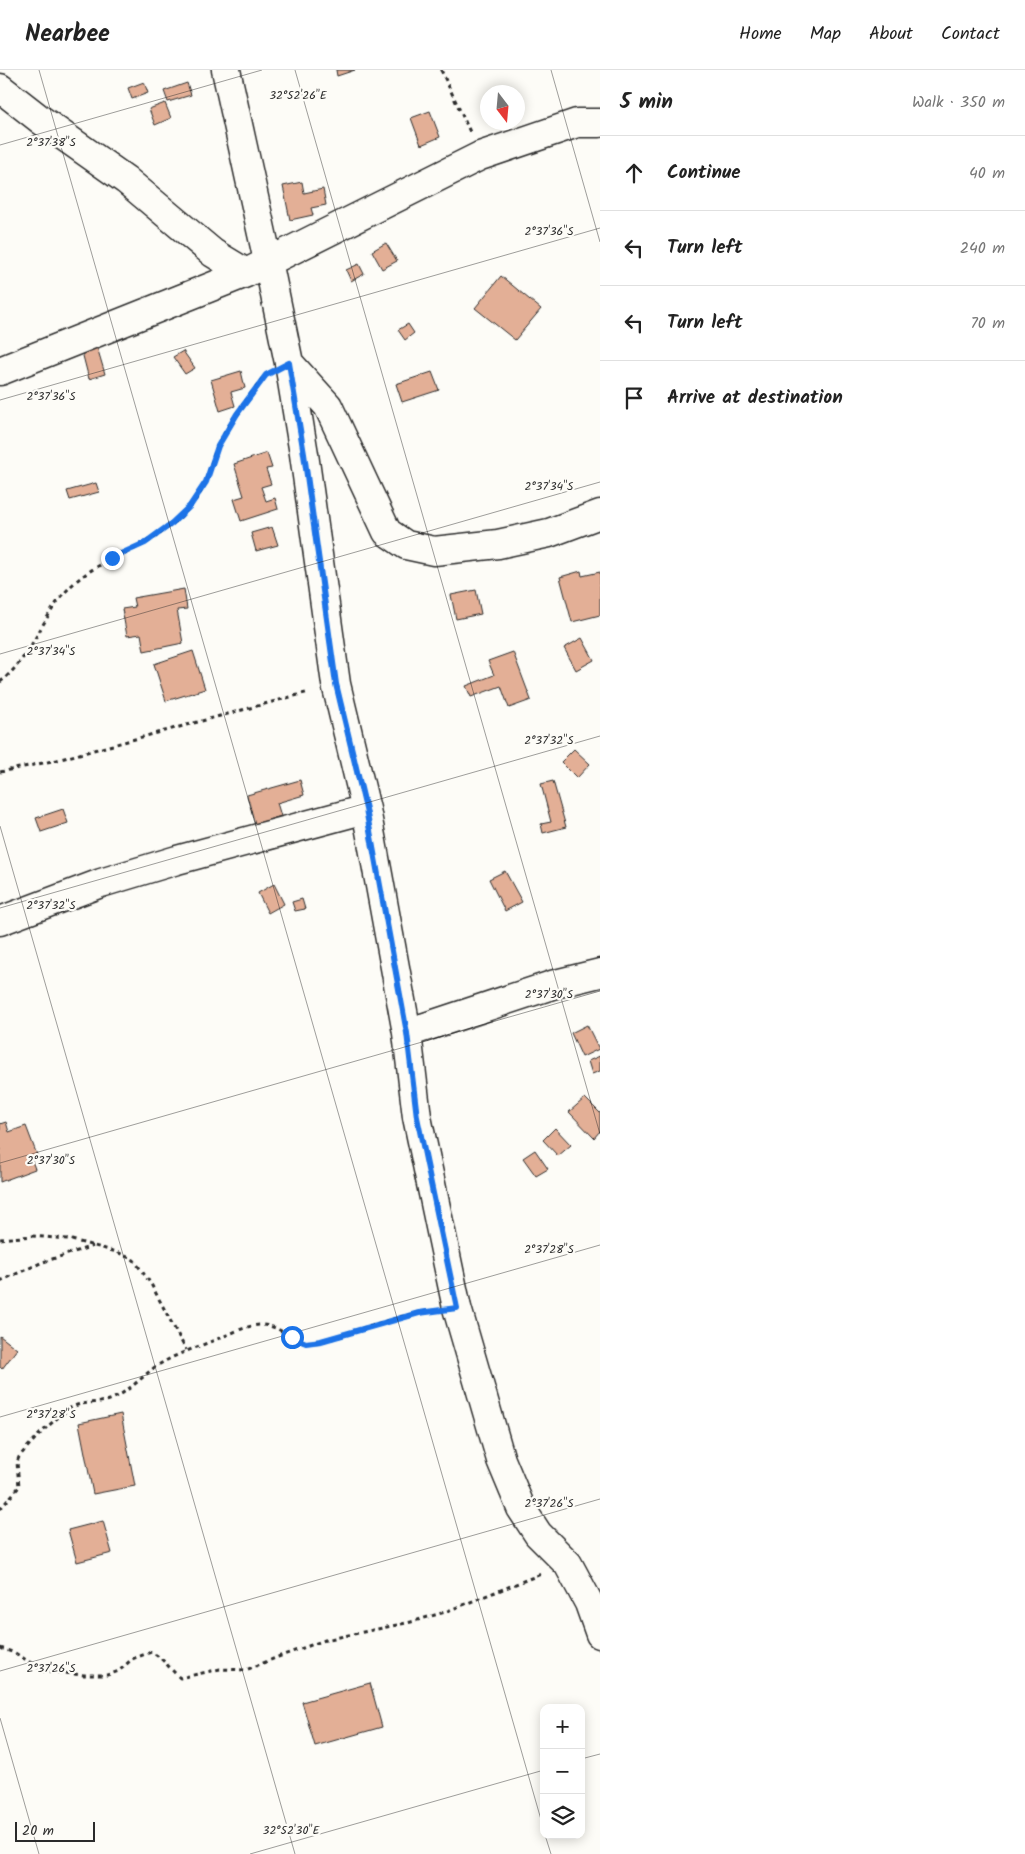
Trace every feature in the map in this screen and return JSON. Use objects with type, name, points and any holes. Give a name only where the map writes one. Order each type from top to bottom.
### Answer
[{"type":"street","points":[[226,70],[257,267],[289,363],[304,454],[336,684],[366,809],[407,1033],[417,1117],[457,1308],[501,1460],[521,1508],[538,1534],[568,1564],[589,1603],[600,1634]]},
{"type":"street","points":[[0,88],[41,120],[126,180],[213,253],[257,267]]},
{"type":"street","points":[[0,371],[257,267],[480,156],[577,123],[600,123]]},
{"type":"street","points":[[289,363],[328,406],[387,532],[406,545],[434,551],[498,544],[549,533],[600,514]]},
{"type":"street","points":[[0,921],[129,874],[366,809]]},
{"type":"street","points":[[407,1033],[555,984],[600,973]]},
{"type":"path","points":[[441,70],[480,156]]},
{"type":"path","points":[[0,682],[14,672],[52,607],[70,587],[87,573],[112,558],[145,543],[171,524],[190,506],[206,482],[218,446],[237,414],[266,375],[289,363]]},
{"type":"path","points":[[0,772],[57,760],[279,702],[336,684]]},
{"type":"path","points":[[0,1239],[41,1237],[68,1239],[118,1252],[134,1260],[151,1284],[186,1350]]},
{"type":"path","points":[[0,1281],[43,1262],[94,1246]]},
{"type":"path","points":[[0,1509],[19,1487],[17,1462],[19,1456],[62,1414],[70,1408],[81,1404],[99,1403],[113,1399],[161,1364],[186,1350],[245,1328],[260,1325],[271,1327],[306,1343],[321,1341],[419,1313],[457,1308]]},
{"type":"path","points":[[0,1648],[15,1653],[44,1671],[68,1674],[107,1675],[120,1671],[132,1659],[151,1652],[162,1658],[180,1678],[220,1670],[246,1670],[325,1640],[411,1622],[445,1612],[568,1564]]},
{"type":"building","points":[[336,70],[355,70],[337,76]]},
{"type":"building","points":[[144,82],[148,93],[132,99],[128,88]]},
{"type":"building","points":[[187,83],[191,95],[168,102],[164,91]]},
{"type":"building","points":[[165,103],[171,118],[155,125],[149,109]]},
{"type":"building","points":[[430,111],[440,137],[421,145],[411,118]]},
{"type":"building","points":[[302,182],[304,193],[323,189],[326,205],[311,208],[313,215],[290,220],[283,186]]},
{"type":"building","points":[[386,243],[397,261],[382,269],[372,251]]},
{"type":"building","points":[[359,264],[364,274],[351,281],[346,270]]},
{"type":"building","points":[[501,276],[541,309],[515,340],[475,308]]},
{"type":"building","points":[[408,324],[414,333],[405,340],[398,330]]},
{"type":"building","points":[[97,347],[105,374],[89,379],[82,352]]},
{"type":"building","points":[[183,351],[195,368],[185,374],[173,357]]},
{"type":"building","points":[[241,371],[245,388],[231,392],[235,406],[220,411],[211,380]]},
{"type":"building","points":[[432,372],[439,390],[402,402],[396,384]]},
{"type":"building","points":[[267,453],[272,468],[266,469],[271,484],[261,487],[266,501],[275,498],[278,509],[241,521],[234,499],[244,496],[234,464]]},
{"type":"building","points":[[96,483],[99,492],[70,500],[67,491]]},
{"type":"building","points":[[272,527],[278,545],[256,551],[251,533]]},
{"type":"building","points":[[581,571],[582,576],[600,572],[600,615],[572,622],[560,577]]},
{"type":"building","points":[[184,589],[187,609],[177,610],[183,643],[144,651],[141,634],[127,636],[122,609],[135,607],[133,598]]},
{"type":"building","points":[[476,590],[481,614],[456,619],[451,595]]},
{"type":"building","points":[[582,638],[594,660],[576,670],[564,648]]},
{"type":"building","points":[[193,651],[205,689],[166,701],[154,664]]},
{"type":"building","points":[[513,652],[531,700],[509,708],[501,686],[471,697],[466,686],[494,675],[488,661]]},
{"type":"building","points":[[574,749],[590,764],[577,778],[561,762]]},
{"type":"building","points":[[300,780],[304,795],[277,803],[281,816],[255,824],[247,795]]},
{"type":"building","points":[[553,781],[566,827],[543,833],[541,824],[551,822],[541,784]]},
{"type":"building","points":[[63,809],[68,823],[41,832],[36,818]]},
{"type":"building","points":[[505,871],[522,902],[505,911],[489,879]]},
{"type":"building","points":[[274,884],[284,904],[268,913],[258,893]]},
{"type":"building","points":[[302,899],[305,909],[295,911],[292,902]]},
{"type":"building","points":[[587,1025],[599,1049],[582,1057],[571,1033]]},
{"type":"building","points":[[600,1056],[600,1071],[592,1074],[588,1061]]},
{"type":"building","points":[[585,1098],[600,1113],[600,1131],[594,1138],[569,1112]]},
{"type":"building","points":[[6,1122],[9,1132],[26,1126],[37,1155],[31,1158],[35,1169],[0,1182],[0,1124]]},
{"type":"building","points":[[555,1128],[571,1145],[558,1156],[543,1140]]},
{"type":"building","points":[[535,1150],[548,1169],[536,1176],[523,1158]]},
{"type":"building","points":[[0,1336],[17,1349],[2,1369],[0,1367]]},
{"type":"building","points":[[121,1414],[135,1486],[93,1494],[79,1423]]},
{"type":"building","points":[[103,1521],[112,1553],[77,1562],[68,1530]]},
{"type":"building","points":[[370,1683],[382,1727],[315,1746],[302,1702]]},
{"type":"route","points":[[112,558],[145,543],[171,524],[190,506],[206,482],[218,446],[237,414],[266,375],[289,363],[304,454],[336,684],[366,809],[407,1033],[417,1117],[457,1308],[419,1313],[321,1341],[306,1343],[292,1337]]}]
